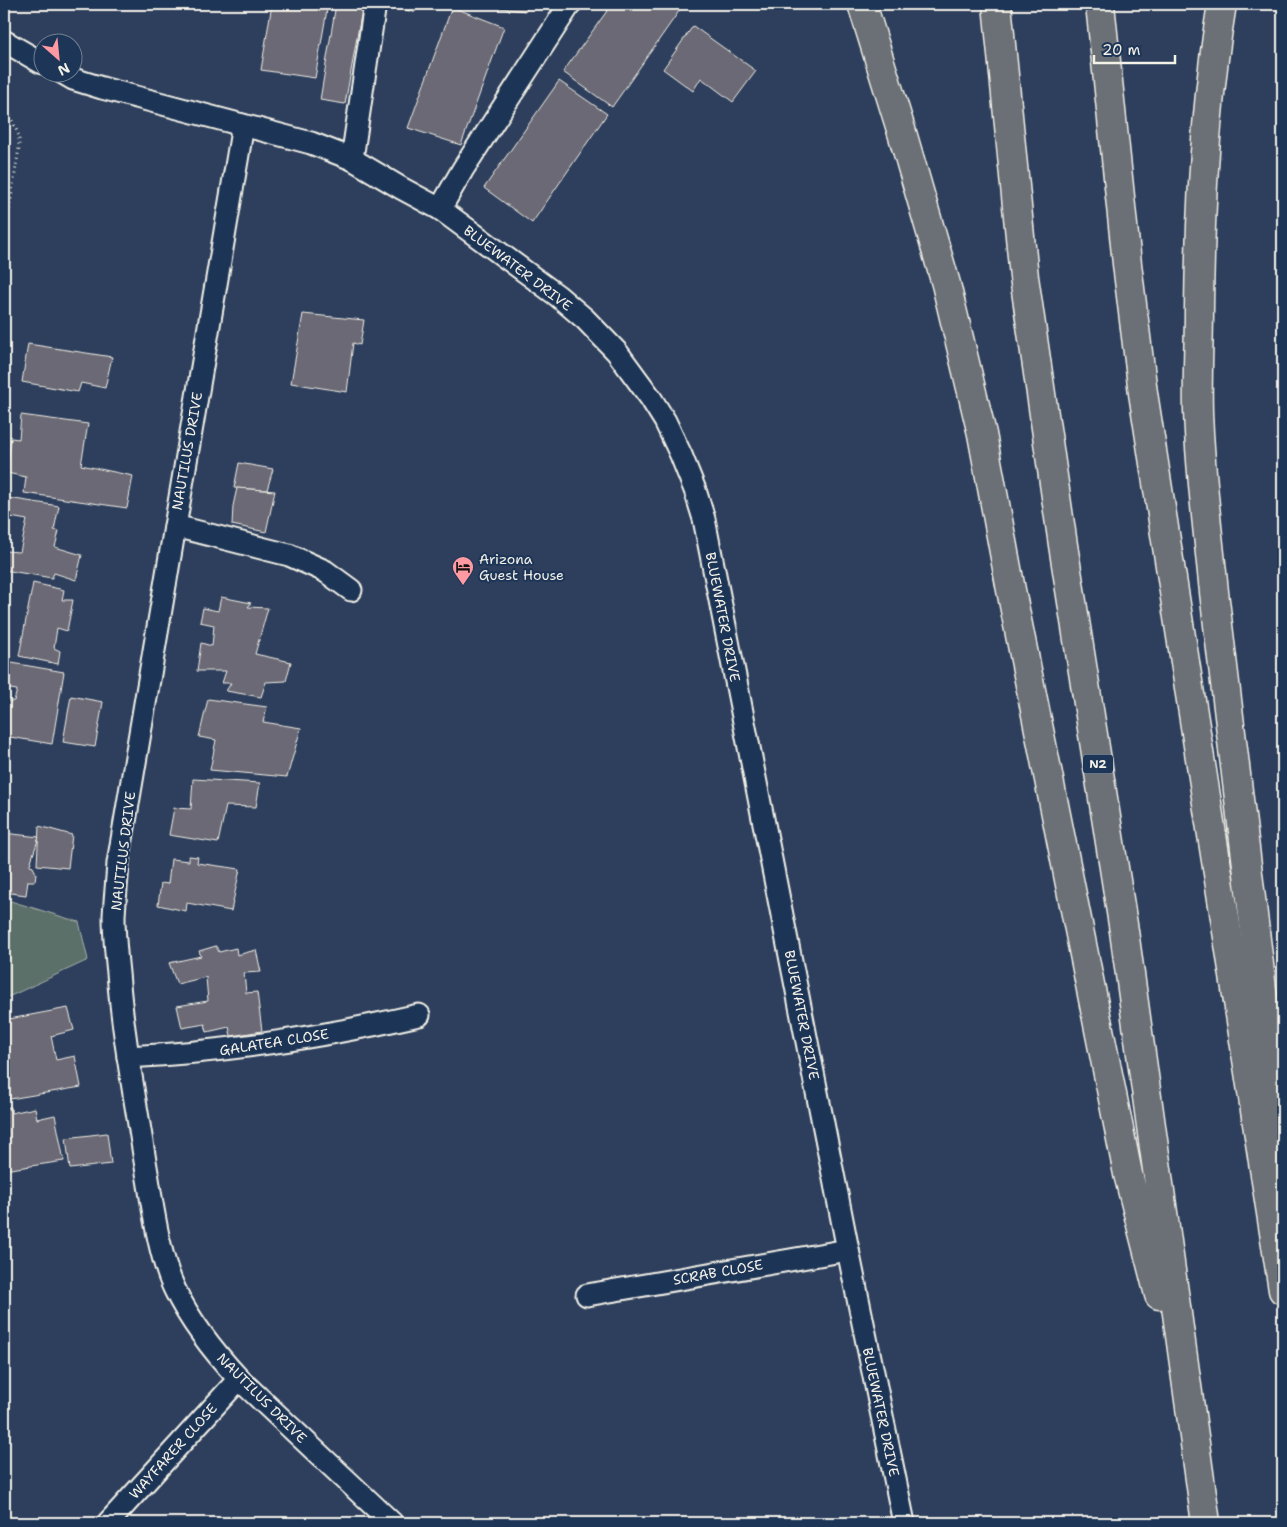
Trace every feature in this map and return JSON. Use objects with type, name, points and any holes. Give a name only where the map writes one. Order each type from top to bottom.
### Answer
[{"type":"highway","points":[[862,4],[946,284],[982,434],[1011,590],[1128,1174],[1192,1425]]},
{"type":"highway","name":"N2","points":[[997,4],[1024,277],[1063,545],[1124,931],[1206,1523]]},
{"type":"highway","points":[[1100,4],[1127,264],[1143,393],[1283,1290]]},
{"type":"highway","points":[[1222,4],[1211,83],[1204,157],[1200,237],[1198,411],[1214,592],[1283,1163]]},
{"type":"street","points":[[352,159],[375,4]]},
{"type":"street","points":[[440,209],[463,169],[570,4]]},
{"type":"street","points":[[4,41],[32,57]]},
{"type":"street","name":"BLUEWATER DRIVE","points":[[82,82],[312,143],[352,159],[440,209],[558,296],[605,338],[630,367],[665,421],[688,472],[704,520],[848,1250],[904,1523]]},
{"type":"street","name":"NAUTILUS DRIVE","points":[[243,125],[118,863],[114,918],[116,955],[128,1057],[152,1198],[164,1261],[174,1289],[187,1313],[219,1358],[392,1523]]},
{"type":"street","points":[[175,526],[289,555],[325,571],[351,590]]},
{"type":"street","name":"GALATEA CLOSE","points":[[128,1057],[190,1054],[275,1043],[419,1015]]},
{"type":"street","name":"SCRAB CLOSE","points":[[587,1295],[848,1250]]},
{"type":"street","name":"WAYFARER CLOSE","points":[[108,1523],[239,1379]]},
{"type":"path","points":[[4,102],[19,136],[19,148],[4,244]]},
{"type":"green space","points":[[4,899],[79,922],[88,960],[4,999]]},
{"type":"building","points":[[272,4],[328,4],[315,78],[261,70]]},
{"type":"building","points":[[336,4],[363,4],[345,104],[320,100]]},
{"type":"building","points":[[391,4],[417,4],[415,12],[390,7]]},
{"type":"building","points":[[472,4],[528,4],[526,11]]},
{"type":"building","points":[[612,4],[684,4],[612,107],[563,72]]},
{"type":"building","points":[[452,7],[504,27],[461,145],[408,128]]},
{"type":"building","points":[[693,26],[756,71],[733,102],[701,78],[693,91],[663,69]]},
{"type":"building","points":[[559,81],[607,114],[532,223],[484,188]]},
{"type":"building","points":[[303,314],[364,320],[360,345],[353,343],[347,392],[291,383]]},
{"type":"building","points":[[28,344],[112,357],[105,388],[81,383],[78,392],[22,382]]},
{"type":"building","points":[[21,415],[88,424],[81,465],[133,476],[127,508],[24,493],[26,477],[7,473],[11,438],[19,439]]},
{"type":"building","points":[[239,463],[273,469],[267,490],[234,488]]},
{"type":"building","points":[[237,488],[275,491],[266,532],[232,525],[233,506]]},
{"type":"building","points":[[8,498],[59,506],[54,530],[59,531],[55,547],[82,555],[76,580],[54,573],[52,578],[4,570],[4,551],[20,552],[27,520],[5,516]]},
{"type":"building","points":[[33,583],[64,590],[62,600],[73,600],[67,631],[57,628],[54,648],[60,651],[58,664],[19,656]]},
{"type":"building","points":[[221,597],[251,603],[248,607],[268,608],[255,654],[291,662],[286,681],[266,682],[261,697],[226,691],[231,683],[222,683],[226,671],[197,671],[201,643],[212,646],[214,625],[200,622],[203,608],[218,611]]},
{"type":"building","points":[[6,662],[64,672],[52,744],[4,736],[4,701],[14,701],[17,690],[4,688]]},
{"type":"building","points":[[71,696],[103,702],[95,747],[63,742]]},
{"type":"building","points":[[208,699],[267,707],[263,722],[301,728],[287,777],[210,770],[216,740],[199,737]]},
{"type":"building","points":[[193,779],[260,783],[256,807],[226,806],[218,843],[169,835],[174,808],[191,809]]},
{"type":"building","points":[[39,826],[72,835],[68,868],[37,865]]},
{"type":"building","points":[[4,833],[39,837],[30,864],[36,873],[35,881],[28,881],[26,895],[4,892]]},
{"type":"building","points":[[189,856],[198,857],[197,863],[240,869],[231,911],[187,903],[186,911],[158,905],[161,883],[168,884],[171,859],[189,861]]},
{"type":"building","points":[[216,946],[219,952],[236,948],[237,955],[256,950],[261,972],[244,973],[246,993],[257,992],[262,1031],[231,1036],[229,1027],[207,1032],[205,1024],[182,1028],[177,1006],[208,1001],[206,977],[177,984],[169,963],[201,956],[199,951]]},
{"type":"building","points":[[68,1008],[74,1030],[51,1036],[56,1060],[75,1056],[81,1087],[4,1100],[4,1020]]},
{"type":"building","points":[[11,1107],[11,1113],[35,1108],[37,1119],[55,1115],[64,1161],[4,1170],[4,1108]]},
{"type":"building","points":[[107,1133],[111,1164],[70,1169],[66,1138]]},
{"type":"place","name":"Arizona Guest House","points":[[463,586]]}]
